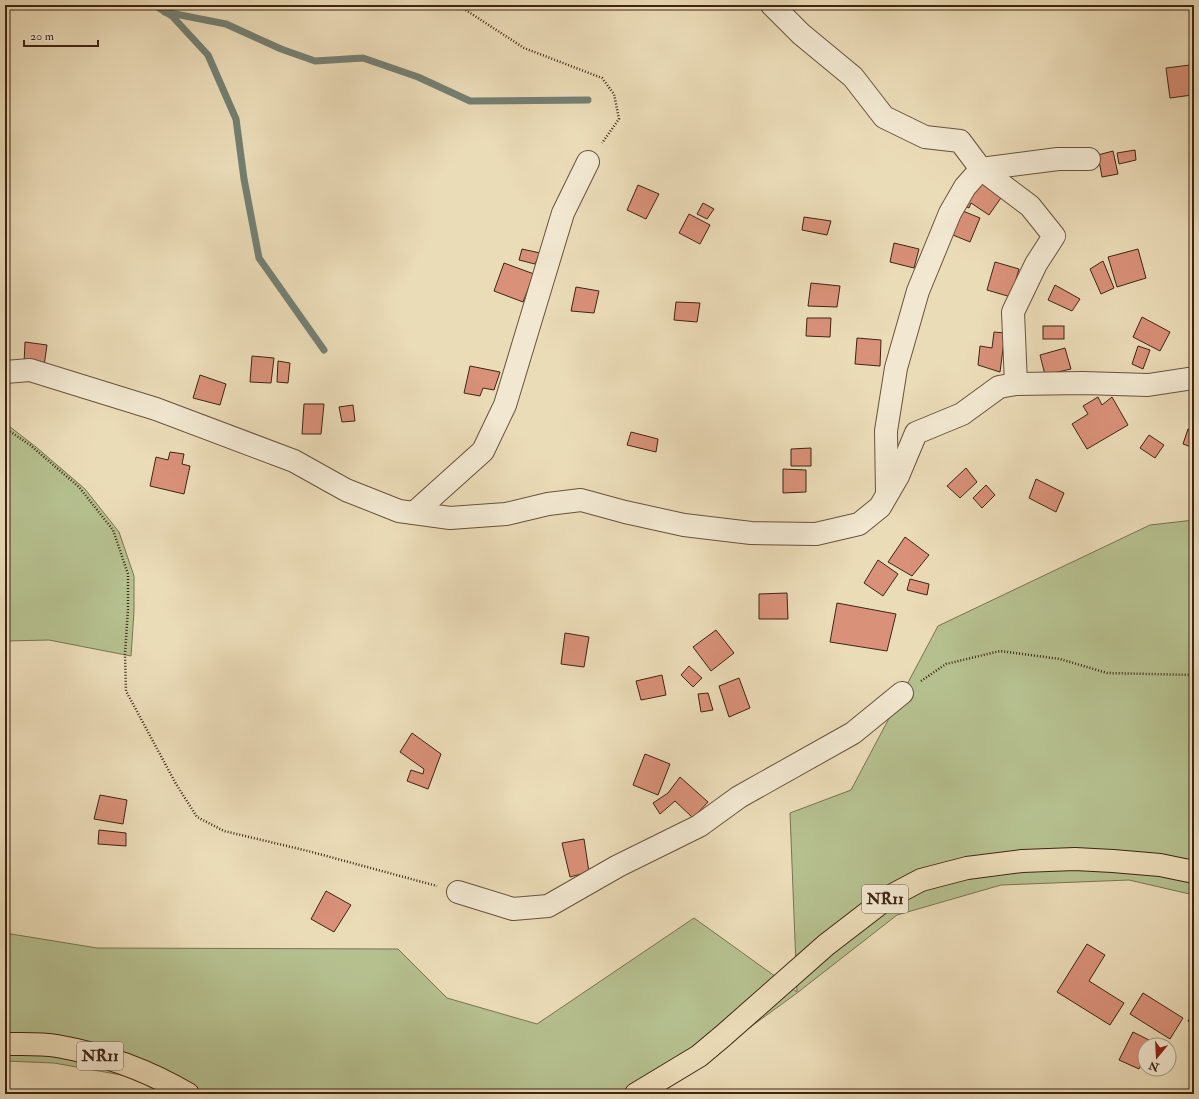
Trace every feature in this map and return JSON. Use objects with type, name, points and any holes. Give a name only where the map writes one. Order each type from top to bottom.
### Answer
[{"type":"highway","name":"NR11","points":[[636,1094],[699,1056],[826,945],[887,898],[921,880],[967,868],[1022,860],[1075,859],[1113,861],[1160,865],[1194,872]]},
{"type":"highway","name":"NR11","points":[[5,1044],[56,1046],[99,1055],[152,1075],[188,1094]]},
{"type":"street","points":[[772,5],[801,34],[853,77],[884,117],[924,137],[960,141],[982,169],[1030,206],[1054,236],[1036,264],[1013,312],[1016,384]]},
{"type":"street","points":[[888,494],[886,431],[896,368],[918,291],[950,213],[965,187],[982,169],[1058,159],[1089,159]]},
{"type":"street","points":[[414,513],[483,450],[505,405],[563,212],[588,162]]},
{"type":"street","points":[[5,372],[30,370],[156,409],[294,461],[346,490],[399,510],[414,513],[450,518],[506,514],[548,504],[581,500],[625,512],[684,525],[751,533],[816,534],[859,524],[880,507],[898,476],[916,433],[962,414],[999,387],[1016,384],[1083,383],[1148,385],[1194,378]]},
{"type":"street","points":[[458,892],[513,909],[548,906],[618,866],[699,826],[739,797],[853,732],[902,694]]},
{"type":"path","points":[[5,11],[14,5]]},
{"type":"path","points":[[458,5],[524,48],[602,78],[614,94],[619,120],[588,162]]},
{"type":"path","points":[[5,428],[30,445],[79,487],[113,530],[128,574],[128,609],[125,654],[126,691],[176,784],[197,817],[224,831],[308,851],[458,892]]},
{"type":"path","points":[[902,694],[946,664],[1000,651],[1060,659],[1107,673],[1194,675]]},
{"type":"green space","points":[[5,423],[36,447],[85,489],[119,532],[134,576],[134,611],[131,656],[49,640],[5,641]]},
{"type":"green space","points":[[1194,520],[1194,895],[1129,880],[1001,885],[897,915],[797,993],[708,1058],[651,1094],[171,1094],[144,1079],[54,1063],[5,1061],[5,933],[97,948],[398,949],[447,998],[537,1024],[694,918],[797,992],[790,813],[851,790],[938,626],[1150,525]]},
{"type":"building","points":[[1190,65],[1192,95],[1170,98],[1166,68]]},
{"type":"building","points":[[1135,150],[1136,160],[1119,164],[1117,153]]},
{"type":"building","points":[[1113,151],[1118,174],[1102,177],[1098,155]]},
{"type":"building","points":[[984,180],[1003,195],[989,215],[971,203],[969,208],[961,204]]},
{"type":"building","points":[[638,185],[659,194],[646,219],[627,210]]},
{"type":"building","points":[[703,203],[714,209],[707,219],[697,214]]},
{"type":"building","points":[[958,209],[980,218],[970,242],[948,233]]},
{"type":"building","points":[[689,214],[710,225],[700,244],[679,233]]},
{"type":"building","points":[[804,217],[831,221],[827,235],[802,230]]},
{"type":"building","points":[[894,243],[919,249],[914,268],[890,262]]},
{"type":"building","points":[[522,249],[540,253],[535,264],[519,260]]},
{"type":"building","points":[[1138,249],[1146,278],[1117,287],[1108,257]]},
{"type":"building","points":[[1103,261],[1114,288],[1101,294],[1090,269]]},
{"type":"building","points":[[995,262],[1019,269],[1011,297],[987,290]]},
{"type":"building","points":[[504,263],[534,274],[523,302],[494,291]]},
{"type":"building","points":[[811,283],[840,286],[837,307],[808,306]]},
{"type":"building","points":[[1055,285],[1080,299],[1072,311],[1048,300]]},
{"type":"building","points":[[576,287],[599,291],[594,313],[571,311]]},
{"type":"building","points":[[676,302],[700,303],[697,322],[674,320]]},
{"type":"building","points":[[1142,317],[1170,332],[1160,351],[1133,337]]},
{"type":"building","points":[[807,318],[831,318],[830,337],[806,336]]},
{"type":"building","points":[[1043,326],[1064,326],[1064,339],[1043,339]]},
{"type":"building","points":[[994,332],[1005,333],[1000,372],[978,365],[980,346],[992,348]]},
{"type":"building","points":[[857,338],[881,340],[880,366],[855,364]]},
{"type":"building","points":[[25,342],[47,345],[44,366],[24,364]]},
{"type":"building","points":[[1138,346],[1150,350],[1143,369],[1132,364]]},
{"type":"building","points":[[1065,348],[1071,369],[1045,375],[1040,355]]},
{"type":"building","points":[[252,356],[274,358],[271,383],[250,382]]},
{"type":"building","points":[[278,361],[290,363],[288,383],[277,382]]},
{"type":"building","points":[[470,366],[500,372],[494,390],[483,388],[480,396],[464,393]]},
{"type":"building","points":[[200,375],[226,384],[220,405],[193,398]]},
{"type":"building","points":[[1098,397],[1102,405],[1112,397],[1128,425],[1087,449],[1072,424],[1088,414],[1083,406]]},
{"type":"building","points":[[304,404],[324,404],[321,434],[302,434]]},
{"type":"building","points":[[353,405],[355,421],[342,422],[339,407]]},
{"type":"building","points":[[1188,429],[1194,431],[1194,448],[1183,444]]},
{"type":"building","points":[[631,432],[658,439],[656,452],[627,445]]},
{"type":"building","points":[[1149,435],[1164,445],[1155,458],[1140,448]]},
{"type":"building","points":[[811,448],[811,466],[791,466],[791,449]]},
{"type":"building","points":[[170,452],[184,454],[182,464],[190,466],[184,494],[150,486],[156,457],[168,460]]},
{"type":"building","points":[[966,468],[977,482],[960,498],[947,486]]},
{"type":"building","points":[[783,469],[806,470],[806,492],[783,493]]},
{"type":"building","points":[[1036,479],[1064,493],[1056,512],[1029,498]]},
{"type":"building","points":[[986,485],[995,495],[982,508],[973,498]]},
{"type":"building","points":[[905,537],[929,555],[912,576],[888,562]]},
{"type":"building","points":[[878,560],[898,574],[883,596],[864,583]]},
{"type":"building","points":[[910,579],[929,584],[927,595],[907,590]]},
{"type":"building","points":[[787,593],[788,619],[759,619],[759,594]]},
{"type":"building","points":[[837,603],[896,614],[887,651],[830,642]]},
{"type":"building","points":[[716,630],[734,653],[711,671],[693,647]]},
{"type":"building","points":[[565,633],[589,637],[584,667],[561,664]]},
{"type":"building","points":[[689,666],[702,678],[693,687],[681,675]]},
{"type":"building","points":[[662,675],[666,695],[641,700],[636,681]]},
{"type":"building","points":[[739,678],[750,708],[729,717],[719,686]]},
{"type":"building","points":[[708,693],[713,710],[701,712],[698,694]]},
{"type":"building","points":[[412,733],[441,754],[428,789],[407,781],[411,770],[423,774],[424,769],[400,752]]},
{"type":"building","points":[[645,754],[670,764],[658,795],[633,785]]},
{"type":"building","points":[[680,777],[708,802],[693,818],[675,801],[660,814],[653,803],[668,793]]},
{"type":"building","points":[[100,795],[127,800],[123,824],[94,819]]},
{"type":"building","points":[[99,830],[126,833],[126,846],[98,844]]},
{"type":"building","points":[[584,839],[589,872],[570,877],[562,843]]},
{"type":"building","points":[[326,891],[351,905],[334,932],[311,919]]},
{"type":"building","points":[[1087,944],[1105,955],[1089,981],[1124,1003],[1110,1025],[1057,992]]},
{"type":"building","points":[[1143,993],[1183,1018],[1171,1037],[1167,1037],[1130,1014]]},
{"type":"building","points":[[1194,1011],[1194,1025],[1188,1021]]},
{"type":"building","points":[[1133,1032],[1143,1037],[1137,1037],[1137,1068],[1119,1060]]},
{"type":"waterway","points":[[154,5],[172,16],[208,55],[236,119],[244,179],[259,258],[324,350]]},
{"type":"waterway","points":[[165,12],[226,24],[281,49],[315,61],[363,58],[418,77],[470,101],[588,100]]}]
